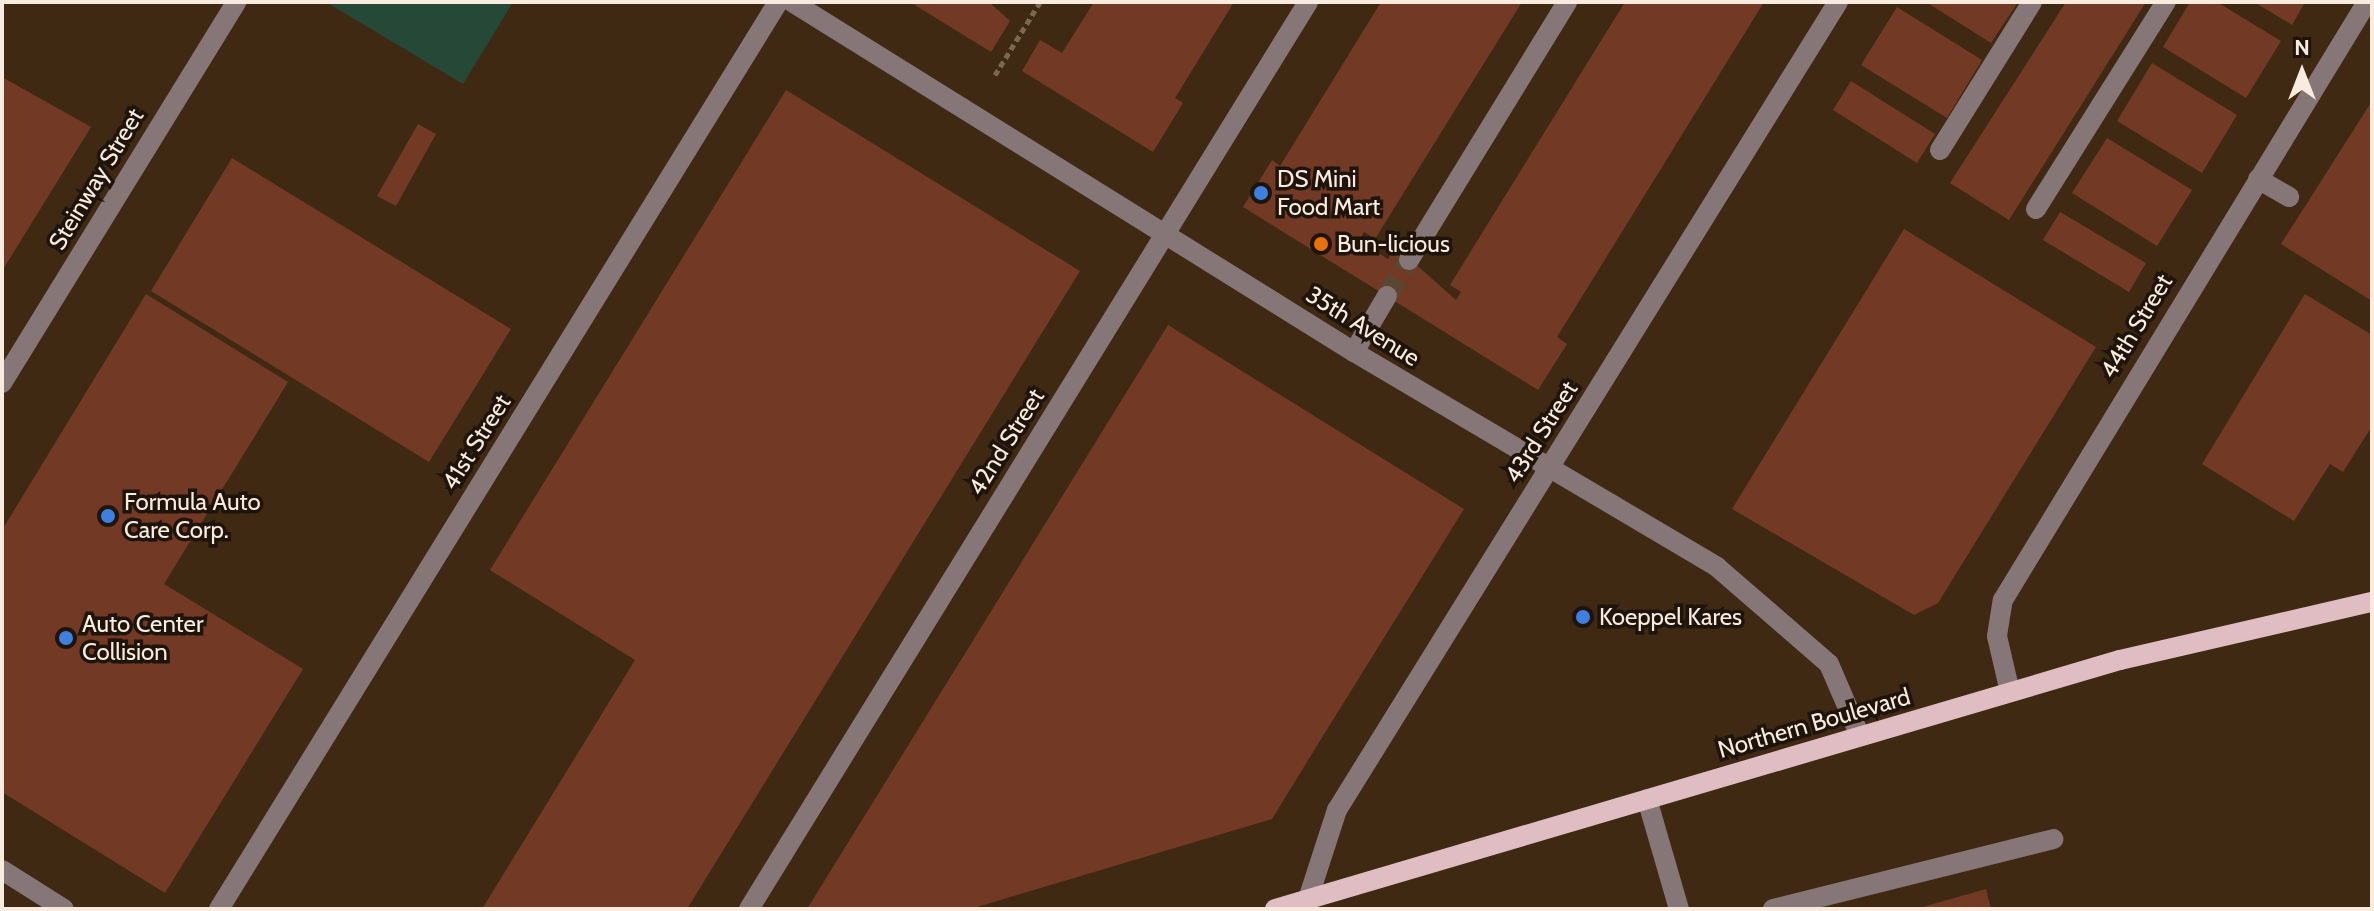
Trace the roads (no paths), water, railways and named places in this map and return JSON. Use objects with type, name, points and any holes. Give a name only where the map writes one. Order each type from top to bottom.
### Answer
[{"type":"main road","name":"Northern Boulevard","points":[[1275,909],[2120,660],[2372,602]]},
{"type":"street","name":"Steinway Street","points":[[2,383],[236,2]]},
{"type":"street","name":"41st Street","points":[[219,909],[778,2]]},
{"type":"street","name":"35th Avenue","points":[[792,2],[1166,232],[1354,352],[1549,469],[1673,538],[1807,639],[1843,688],[1860,736]]},
{"type":"street","name":"42nd Street","points":[[749,909],[1308,2]]},
{"type":"street","points":[[1409,260],[1567,2]]},
{"type":"street","name":"43rd Street","points":[[1308,899],[1337,810],[1838,2]]},
{"type":"street","points":[[1940,150],[2032,2]]},
{"type":"street","points":[[2036,209],[2166,2]]},
{"type":"street","name":"44th Street","points":[[2010,692],[1997,636],[2003,600],[2367,2]]},
{"type":"street","points":[[2258,179],[2289,197]]},
{"type":"street","points":[[1354,352],[1387,296]]},
{"type":"street","points":[[1647,799],[1679,909]]},
{"type":"street","points":[[1773,909],[2053,839]]},
{"type":"street","points":[[2,870],[64,909]]},
{"type":"tunnel","points":[[1387,296],[1409,260]]},
{"type":"place","name":"DS Mini Food Mart","points":[[1261,193]]},
{"type":"place","name":"Bun-licious","points":[[1321,244]]},
{"type":"place","name":"Formula Auto Care Corp.","points":[[108,516]]},
{"type":"place","name":"Koeppel Kares","points":[[1583,617]]},
{"type":"place","name":"Auto Center Collision","points":[[66,638]]}]
